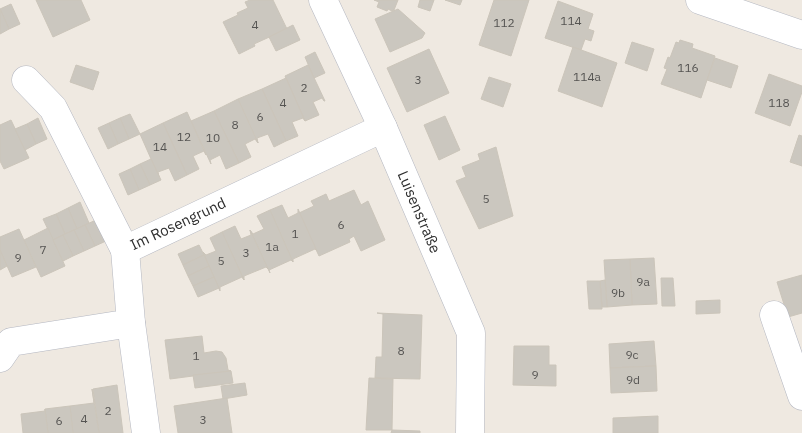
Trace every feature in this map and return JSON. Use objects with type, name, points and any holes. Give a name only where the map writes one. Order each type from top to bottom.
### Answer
[{"type":"street","name":"Luisenstraße","points":[[323,0],[383,128],[471,333],[470,433]]},
{"type":"street","points":[[700,0],[802,35]]},
{"type":"street","name":"Im Rosengrund","points":[[26,80],[53,108],[125,250],[383,128]]},
{"type":"street","points":[[125,250],[130,323],[146,433]]},
{"type":"street","points":[[774,314],[802,396]]},
{"type":"street","points":[[0,358],[11,342],[130,323]]},
{"type":"building","points":[[36,0],[81,0],[90,20],[53,37]]},
{"type":"building","points":[[250,0],[273,0],[287,29],[254,44],[255,46],[239,54],[223,22],[248,8],[245,2]]},
{"type":"building","points":[[374,0],[398,0],[394,10],[388,9],[387,11],[377,7],[379,2]]},
{"type":"building","points":[[420,0],[434,0],[430,11],[418,7]]},
{"type":"building","points":[[445,0],[462,0],[460,5]]},
{"type":"building","points":[[494,0],[529,0],[511,56],[479,45]]},
{"type":"building","points":[[558,1],[593,14],[588,29],[594,31],[591,41],[585,39],[581,50],[545,38]]},
{"type":"building","points":[[11,4],[20,24],[9,29],[0,9]]},
{"type":"building","points":[[0,9],[9,29],[0,34]]},
{"type":"building","points":[[398,9],[425,33],[422,38],[390,52],[375,19]]},
{"type":"building","points":[[293,25],[300,40],[276,51],[269,37]]},
{"type":"building","points":[[680,40],[693,44],[692,48],[715,56],[701,98],[661,84],[667,69],[664,68],[668,57],[670,58],[676,42],[679,43]]},
{"type":"building","points":[[632,42],[654,49],[647,71],[625,63]]},
{"type":"building","points":[[573,47],[617,63],[602,107],[558,91]]},
{"type":"building","points":[[429,49],[449,93],[407,112],[387,68]]},
{"type":"building","points":[[315,52],[325,73],[314,78],[305,57]]},
{"type":"building","points":[[715,58],[738,66],[731,88],[707,80]]},
{"type":"building","points":[[76,65],[99,72],[93,90],[70,82]]},
{"type":"building","points":[[308,65],[325,101],[322,98],[313,102],[319,115],[305,121],[285,76]]},
{"type":"building","points":[[769,74],[802,86],[802,92],[790,126],[755,113]]},
{"type":"building","points":[[489,77],[511,84],[503,107],[481,99]]},
{"type":"building","points":[[286,78],[305,121],[303,118],[292,122],[298,136],[286,141],[262,89]]},
{"type":"building","points":[[262,89],[286,141],[274,147],[268,134],[257,138],[258,143],[238,99]]},
{"type":"building","points":[[238,99],[258,143],[255,139],[245,144],[251,157],[239,163],[214,111]]},
{"type":"building","points":[[214,111],[239,163],[226,169],[220,155],[210,160],[211,164],[191,121]]},
{"type":"building","points":[[187,112],[206,155],[204,151],[193,156],[199,169],[187,175],[163,123]]},
{"type":"building","points":[[130,114],[140,134],[129,139],[120,118]]},
{"type":"building","points":[[445,116],[460,150],[439,160],[424,125]]},
{"type":"building","points":[[38,118],[47,139],[36,144],[27,124]]},
{"type":"building","points":[[120,118],[129,139],[118,144],[109,123]]},
{"type":"building","points":[[11,120],[29,158],[4,169],[0,161],[0,125]]},
{"type":"building","points":[[109,123],[118,144],[108,149],[98,128]]},
{"type":"building","points":[[163,123],[187,175],[175,181],[169,168],[158,172],[159,177],[140,134]]},
{"type":"building","points":[[27,124],[36,144],[25,150],[15,129]]},
{"type":"building","points":[[799,135],[802,136],[802,166],[790,162]]},
{"type":"building","points":[[496,147],[513,216],[479,229],[456,181],[466,177],[462,167],[480,160],[478,154]]},
{"type":"building","points":[[151,159],[161,180],[150,185],[140,164]]},
{"type":"building","points":[[140,164],[150,185],[139,190],[130,169]]},
{"type":"building","points":[[130,169],[139,190],[128,195],[119,174]]},
{"type":"building","points":[[354,190],[361,205],[368,201],[385,240],[361,251],[354,236],[349,239],[350,242],[319,256],[299,213],[314,206],[311,201],[326,194],[329,201]]},
{"type":"building","points":[[80,202],[89,223],[77,229],[68,208]]},
{"type":"building","points":[[282,205],[288,218],[298,213],[298,209],[317,251],[315,249],[293,259],[293,262],[270,210]]},
{"type":"building","points":[[68,208],[77,229],[65,234],[56,214]]},
{"type":"building","points":[[270,210],[293,262],[291,260],[269,270],[270,273],[250,230],[253,234],[264,229],[257,216]]},
{"type":"building","points":[[56,214],[65,234],[53,240],[43,219]]},
{"type":"building","points":[[96,220],[106,241],[95,246],[85,225]]},
{"type":"building","points":[[85,225],[95,246],[84,251],[74,230]]},
{"type":"building","points":[[235,226],[241,239],[251,235],[250,230],[268,269],[266,267],[244,276],[244,280],[222,232]]},
{"type":"building","points":[[48,228],[65,266],[41,277],[24,240]]},
{"type":"building","points":[[19,229],[36,267],[12,277],[0,250],[0,237]]},
{"type":"building","points":[[74,230],[84,251],[73,256],[63,235]]},
{"type":"building","points":[[222,232],[244,280],[242,277],[220,287],[220,291],[203,252],[206,255],[216,251],[210,238]]},
{"type":"building","points":[[63,235],[73,256],[63,261],[53,240]]},
{"type":"building","points":[[199,245],[204,255],[183,265],[178,254]]},
{"type":"building","points":[[0,250],[7,266],[0,270]]},
{"type":"building","points":[[204,255],[209,266],[188,276],[183,265]]},
{"type":"building","points":[[654,258],[657,304],[632,305],[630,259]]},
{"type":"building","points":[[630,259],[632,305],[607,307],[604,260]]},
{"type":"building","points":[[209,266],[214,277],[193,286],[188,276]]},
{"type":"building","points":[[802,275],[802,313],[788,317],[777,282]]},
{"type":"building","points":[[214,277],[219,288],[198,297],[193,286]]},
{"type":"building","points":[[661,278],[673,278],[675,306],[662,306]]},
{"type":"building","points":[[605,280],[607,307],[602,307],[600,281]]},
{"type":"building","points":[[587,281],[600,281],[602,309],[589,309]]},
{"type":"building","points":[[720,300],[720,313],[696,314],[696,301]]},
{"type":"building","points":[[377,313],[422,315],[420,379],[375,378],[376,357],[382,357],[383,314]]},
{"type":"building","points":[[202,336],[204,353],[222,352],[226,358],[228,370],[231,371],[170,379],[165,340]]},
{"type":"building","points":[[654,341],[656,366],[610,368],[609,344]]},
{"type":"building","points":[[514,346],[549,346],[549,365],[556,365],[556,386],[513,385]]},
{"type":"building","points":[[656,366],[657,391],[611,393],[610,368]]},
{"type":"building","points":[[231,371],[233,383],[195,388],[193,375]]},
{"type":"building","points":[[369,378],[393,379],[392,430],[366,430]]},
{"type":"building","points":[[245,383],[247,395],[223,399],[221,386]]},
{"type":"building","points":[[117,385],[123,433],[99,433],[93,389]]},
{"type":"building","points":[[92,389],[99,433],[73,433],[70,406],[94,403]]},
{"type":"building","points":[[227,398],[232,433],[178,433],[174,406]]},
{"type":"building","points":[[70,406],[73,433],[48,433],[45,409]]},
{"type":"building","points":[[45,409],[48,433],[23,433],[21,414],[45,411]]},
{"type":"building","points":[[658,416],[658,433],[613,433],[613,418]]},
{"type":"building","points":[[392,430],[420,431],[420,433],[391,433]]}]
